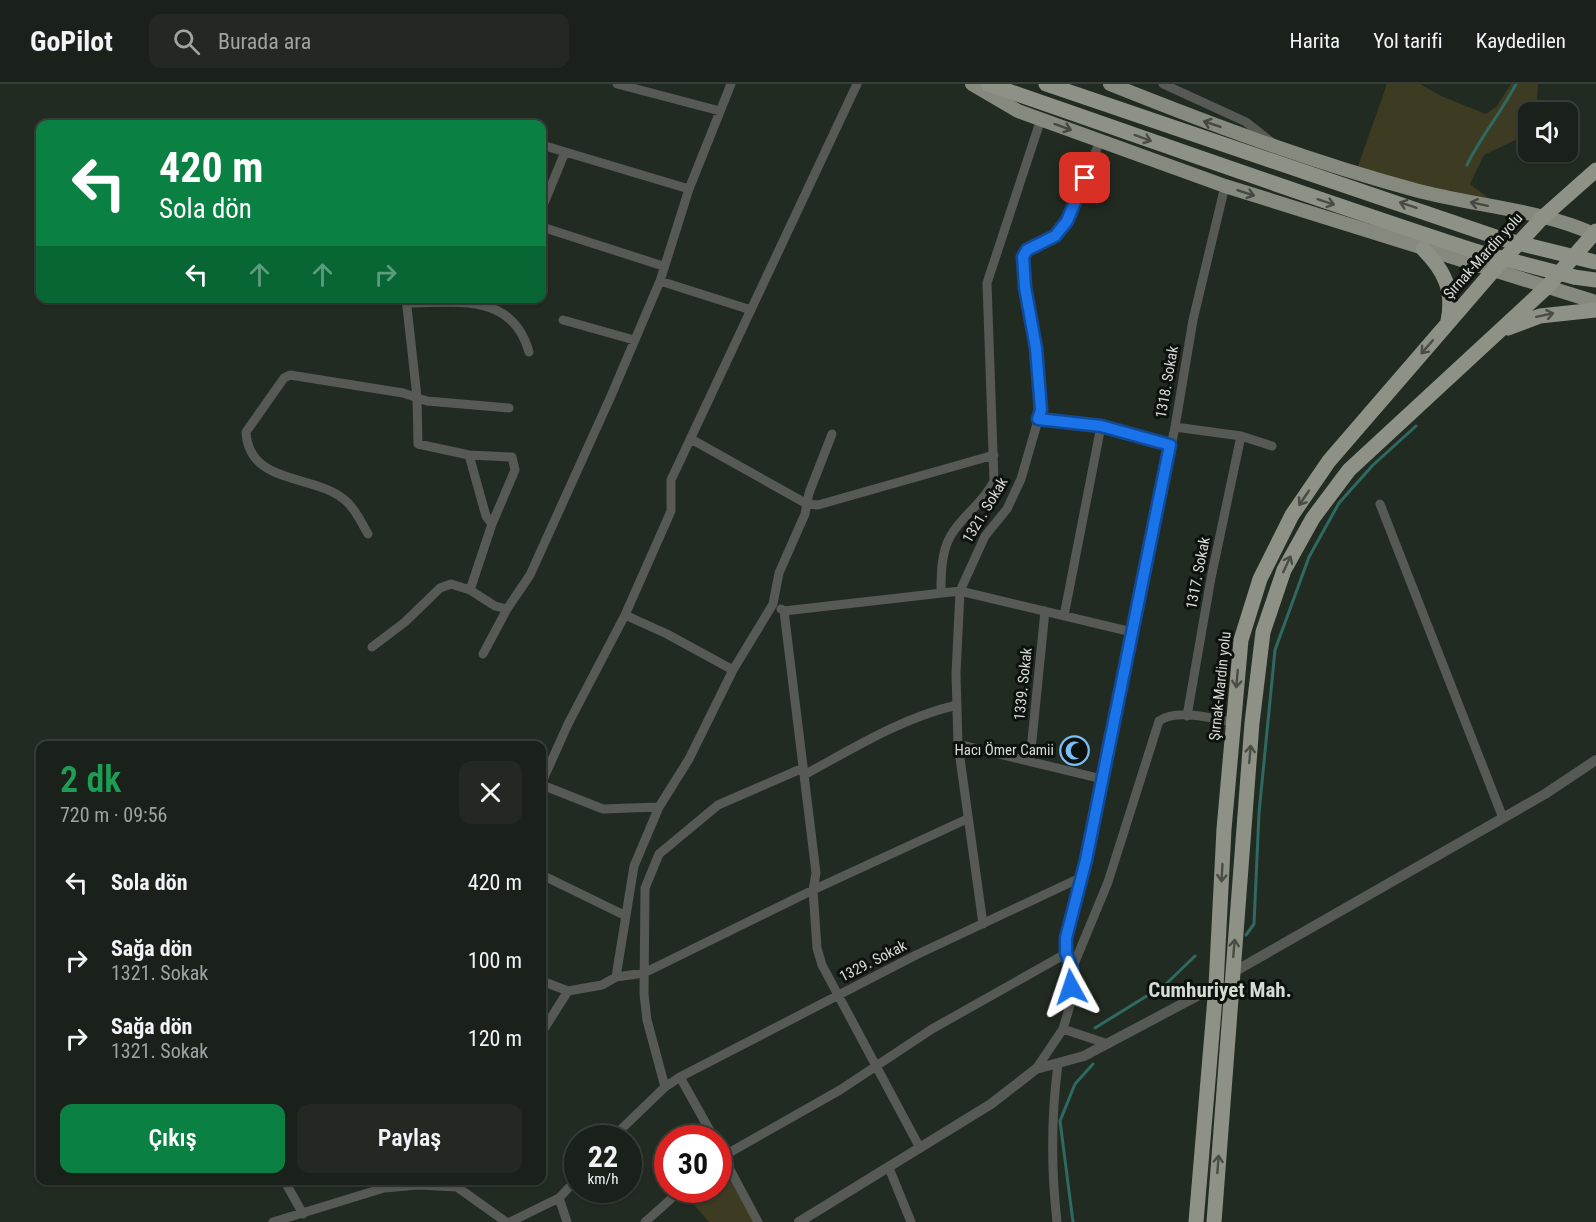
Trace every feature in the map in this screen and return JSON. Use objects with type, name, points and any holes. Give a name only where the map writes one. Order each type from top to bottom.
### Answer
[{"type":"highway","points":[[988,84],[1251,177],[1478,252],[1574,277],[1596,280]]},
{"type":"highway","points":[[1046,84],[1502,238],[1596,262]]},
{"type":"highway","name":"Şırnak-Mardin yolu","points":[[1196,1222],[1216,986],[1224,829],[1241,640],[1260,579],[1292,515],[1329,461],[1493,272],[1543,218],[1596,170]]},
{"type":"highway","points":[[1214,1222],[1252,723],[1263,632],[1284,570],[1313,518],[1349,470],[1547,287],[1595,233]]},
{"type":"highway","points":[[1424,249],[1437,263],[1451,296],[1447,323]]},
{"type":"highway","points":[[1497,333],[1540,316],[1596,310]]},
{"type":"main road","points":[[972,84],[1018,111],[1225,186],[1493,272],[1596,302]]},
{"type":"main road","points":[[1110,84],[1277,147],[1417,191],[1543,218],[1595,233]]},
{"type":"street","points":[[617,84],[720,111]]},
{"type":"street","points":[[483,654],[507,609],[530,575],[660,281],[690,189],[731,84]]},
{"type":"street","points":[[546,774],[568,724],[625,615],[671,511],[671,480],[857,84]]},
{"type":"street","points":[[1163,84],[1246,122],[1262,132],[1277,147]]},
{"type":"street","points":[[941,593],[941,570],[950,537],[994,481],[987,283],[1041,119]]},
{"type":"street","name":"1321. Sokak","points":[[983,924],[958,744],[960,591],[985,536],[1007,509],[1021,479],[1041,410],[1036,348],[1025,287],[1023,257],[1027,250],[1055,236],[1067,221],[1101,141]]},
{"type":"street","points":[[546,146],[690,189]]},
{"type":"street","points":[[546,198],[565,152]]},
{"type":"street","name":"1318. Sokak","points":[[1036,1069],[1063,1029],[1070,1005],[1072,969],[1066,953],[1066,938],[1082,877],[1175,427],[1193,320],[1225,186]]},
{"type":"street","points":[[546,228],[601,244],[663,266]]},
{"type":"street","points":[[660,281],[751,309]]},
{"type":"street","points":[[407,303],[417,397],[418,444],[470,455],[512,458],[514,470],[492,524],[470,590]]},
{"type":"street","points":[[475,303],[498,310],[518,324],[529,352]]},
{"type":"street","points":[[563,320],[634,340]]},
{"type":"street","points":[[368,534],[348,502],[332,492],[283,476],[258,462],[250,449],[246,432],[284,378],[290,375],[417,397],[427,401],[509,408]]},
{"type":"street","points":[[1038,419],[1101,426],[1170,445]]},
{"type":"street","points":[[1064,615],[1101,426]]},
{"type":"street","points":[[1175,427],[1241,436],[1272,446]]},
{"type":"street","points":[[616,977],[634,866],[658,807],[688,759],[733,670],[773,604],[780,573],[832,434]]},
{"type":"street","name":"1317. Sokak","points":[[1187,716],[1211,578],[1241,436]]},
{"type":"street","points":[[691,439],[807,504],[818,505],[994,455]]},
{"type":"street","points":[[470,455],[486,516],[492,524]]},
{"type":"street","points":[[1380,504],[1503,818]]},
{"type":"street","points":[[372,646],[405,622],[440,588],[451,584],[470,590],[495,606],[507,609]]},
{"type":"street","points":[[773,604],[784,611],[960,591],[1046,610],[1132,633]]},
{"type":"street","name":"1339. Sokak","points":[[1030,760],[1046,610]]},
{"type":"street","points":[[784,611],[816,873],[813,890],[818,948],[822,965],[920,1148]]},
{"type":"street","points":[[625,615],[667,634],[733,670]]},
{"type":"street","points":[[665,1087],[647,1020],[644,973],[645,888],[659,854],[718,805],[804,772],[898,723],[927,712],[957,705]]},
{"type":"street","points":[[1072,969],[1107,882],[1159,721],[1166,717],[1187,716],[1234,722]]},
{"type":"street","points":[[958,744],[1102,779]]},
{"type":"street","points":[[1232,973],[1503,818],[1596,760]]},
{"type":"street","points":[[546,785],[603,809],[658,807]]},
{"type":"street","points":[[546,983],[568,991],[602,985],[616,977],[644,973],[813,890],[967,819]]},
{"type":"street","points":[[546,877],[626,916]]},
{"type":"street","name":"1329. Sokak","points":[[626,1125],[665,1087],[680,1077],[838,996],[1082,877]]},
{"type":"street","points":[[732,1151],[877,1066],[933,1029],[1066,953]]},
{"type":"street","points":[[799,1222],[991,1104],[1036,1069],[1084,1056],[1216,986]]},
{"type":"street","points":[[546,1026],[568,991]]},
{"type":"street","points":[[1063,1029],[1108,1044]]},
{"type":"street","points":[[1054,1221],[1051,1156],[1053,1100],[1058,1064]]},
{"type":"street","points":[[680,1077],[707,1125]]},
{"type":"street","points":[[889,1168],[912,1222]]},
{"type":"street","points":[[732,1176],[758,1222]]},
{"type":"street","points":[[287,1185],[303,1214]]},
{"type":"street","points":[[273,1222],[384,1188],[423,1185]]},
{"type":"street","points":[[453,1185],[473,1196],[508,1222],[559,1198],[564,1193]]},
{"type":"street","points":[[559,1198],[567,1222]]},
{"type":"street","points":[[645,1222],[666,1203]]},
{"type":"shaded area","points":[[1387,84],[1420,84],[1441,96],[1486,114],[1496,107],[1511,84],[1538,84],[1537,102],[1518,102],[1518,139],[1484,155],[1470,184],[1503,209],[1356,172]]},
{"type":"shaded area","points":[[732,1181],[754,1222],[709,1222],[692,1203],[732,1203]]},
{"type":"waterway","points":[[1467,165],[1516,84]]},
{"type":"waterway","points":[[1246,935],[1254,924],[1259,813],[1275,650],[1309,557],[1339,503],[1373,465],[1416,426]]},
{"type":"waterway","points":[[1095,1028],[1166,984],[1195,956]]},
{"type":"waterway","points":[[1073,1222],[1060,1121],[1075,1084],[1093,1064]]},
{"type":"place","name":"Hacı Ömer Camii","points":[[1075,750]]},
{"type":"district","name":"Cumhuriyet Mah.","points":[[1220,990]]},
{"type":"route","points":[[1071,987],[1072,969],[1066,953],[1066,938],[1086,860],[1170,445],[1101,426],[1038,419],[1041,410],[1036,348],[1025,287],[1023,257],[1027,250],[1055,236],[1067,221],[1085,178]]}]
